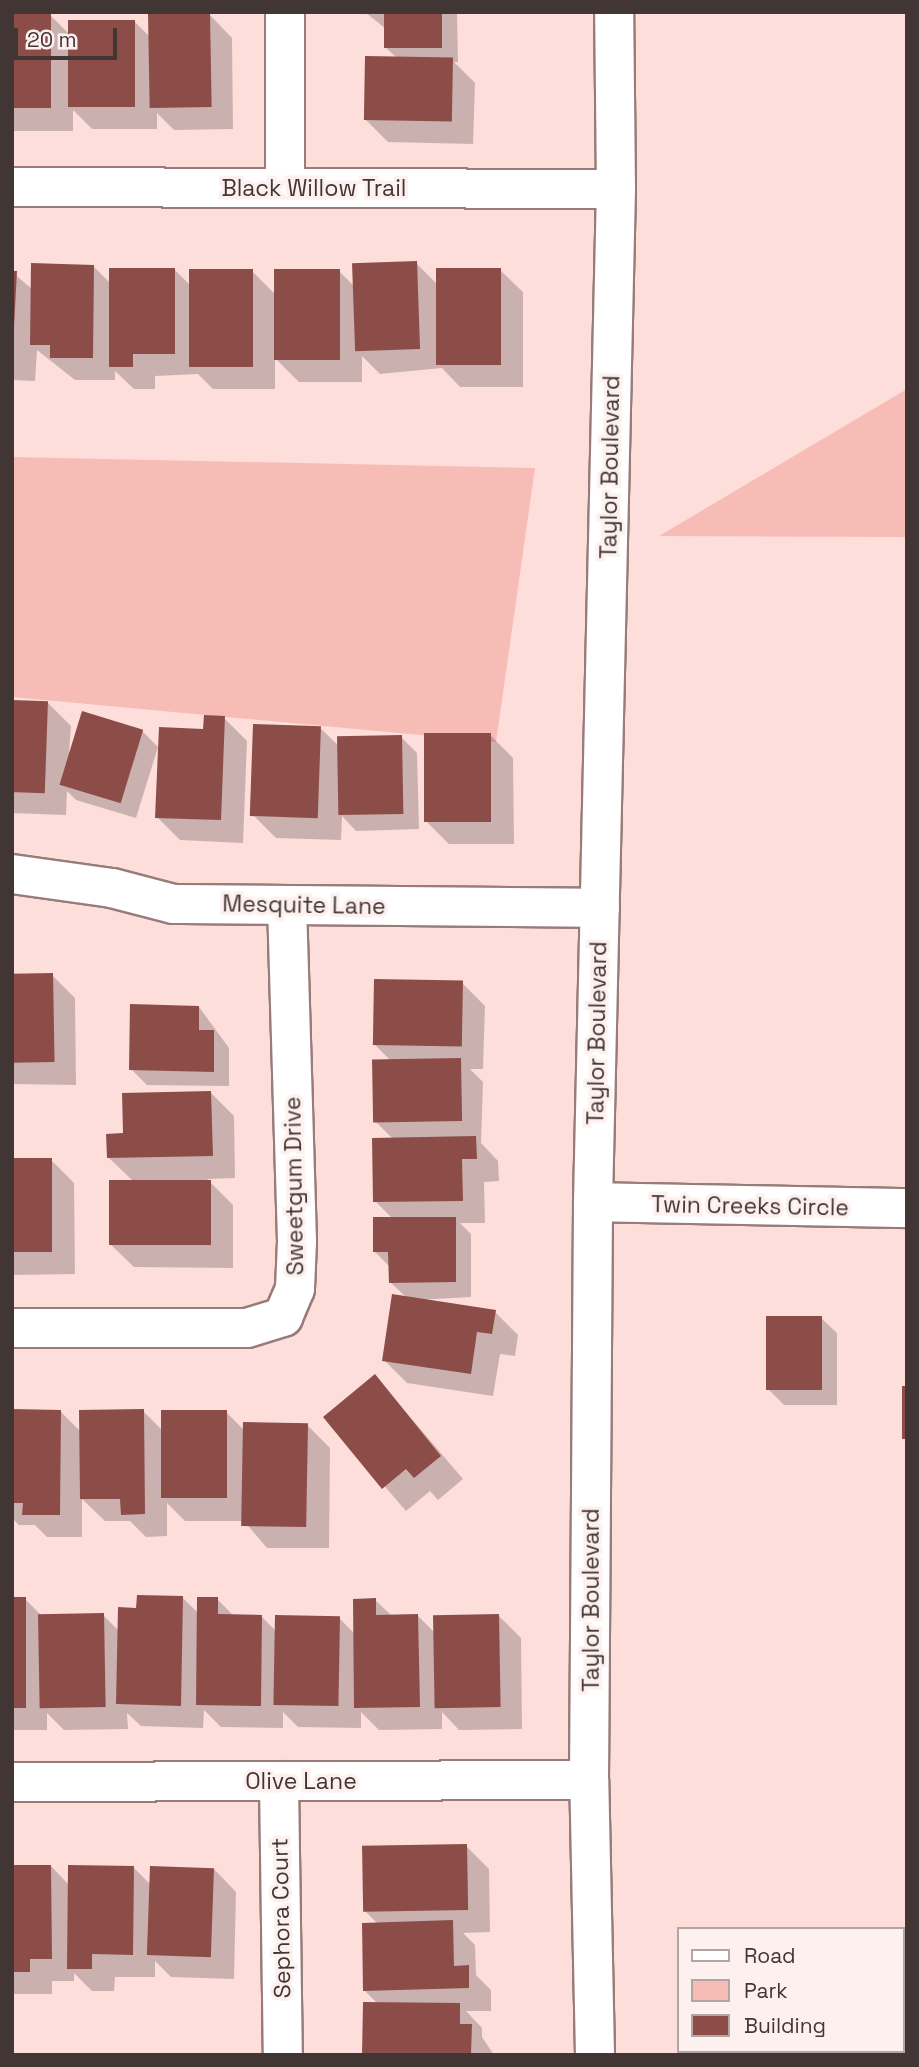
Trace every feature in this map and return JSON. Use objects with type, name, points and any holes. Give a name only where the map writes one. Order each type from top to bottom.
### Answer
[{"type":"street","points":[[285,12],[285,188]]},
{"type":"street","name":"Taylor Boulevard","points":[[595,2055],[589,1780],[593,1202],[616,189],[614,12]]},
{"type":"street","name":"Black Willow Trail","points":[[12,187],[616,189]]},
{"type":"street","name":"Mesquite Lane","points":[[12,874],[113,888],[173,904],[600,908]]},
{"type":"street","name":"Sweetgum Drive","points":[[12,1328],[247,1328],[283,1317],[295,1289],[297,1241],[287,905]]},
{"type":"street","name":"Twin Creeks Circle","points":[[593,1202],[907,1208]]},
{"type":"street","name":"Olive Lane","points":[[12,1782],[589,1780]]},
{"type":"street","name":"Sephora Court","points":[[279,1781],[283,2055]]},
{"type":"green space","points":[[907,389],[907,537],[659,536]]},
{"type":"green space","points":[[12,457],[535,468],[496,742],[12,697]]},
{"type":"building","points":[[384,12],[442,12],[442,48],[384,48]]},
{"type":"building","points":[[210,13],[212,107],[150,108],[148,14]]},
{"type":"building","points":[[12,14],[51,14],[51,108],[12,108]]},
{"type":"building","points":[[68,20],[135,20],[135,107],[68,107]]},
{"type":"building","points":[[365,56],[453,58],[452,122],[364,120]]},
{"type":"building","points":[[417,261],[420,349],[355,351],[352,263]]},
{"type":"building","points":[[31,263],[94,265],[93,358],[50,358],[50,345],[30,345]]},
{"type":"building","points":[[109,268],[175,268],[175,354],[133,354],[133,367],[109,367]]},
{"type":"building","points":[[436,268],[501,268],[501,365],[436,365]]},
{"type":"building","points":[[189,269],[253,269],[253,367],[189,367]]},
{"type":"building","points":[[274,269],[340,269],[340,360],[274,360]]},
{"type":"building","points":[[12,271],[17,271],[14,327],[12,327]]},
{"type":"building","points":[[12,700],[48,701],[45,793],[12,792]]},
{"type":"building","points":[[82,711],[143,730],[121,803],[59,785]]},
{"type":"building","points":[[204,715],[225,716],[221,820],[155,818],[159,727],[203,729]]},
{"type":"building","points":[[253,724],[321,726],[318,818],[250,816]]},
{"type":"building","points":[[424,733],[491,733],[491,822],[424,822]]},
{"type":"building","points":[[402,735],[403,814],[338,815],[337,736]]},
{"type":"building","points":[[53,973],[55,1062],[14,1063],[12,974]]},
{"type":"building","points":[[374,979],[463,981],[462,1047],[373,1045]]},
{"type":"building","points":[[130,1004],[199,1006],[199,1030],[214,1030],[214,1072],[129,1070]]},
{"type":"building","points":[[461,1058],[462,1121],[373,1123],[372,1060]]},
{"type":"building","points":[[211,1091],[213,1156],[107,1158],[106,1134],[123,1133],[122,1093]]},
{"type":"building","points":[[476,1136],[477,1159],[462,1159],[463,1201],[373,1202],[372,1138]]},
{"type":"building","points":[[12,1158],[52,1158],[52,1252],[12,1252]]},
{"type":"building","points":[[109,1180],[211,1180],[211,1245],[109,1245]]},
{"type":"building","points":[[373,1217],[456,1217],[456,1282],[389,1283],[388,1252],[373,1252]]},
{"type":"building","points":[[392,1294],[496,1310],[492,1334],[477,1332],[471,1374],[382,1361]]},
{"type":"building","points":[[766,1316],[822,1316],[822,1390],[766,1390]]},
{"type":"building","points":[[375,1374],[441,1456],[414,1478],[406,1469],[382,1489],[323,1417]]},
{"type":"building","points":[[902,1386],[907,1386],[907,1439],[902,1439]]},
{"type":"building","points":[[12,1409],[61,1410],[60,1515],[22,1515],[23,1503],[12,1503]]},
{"type":"building","points":[[144,1409],[145,1514],[121,1515],[120,1499],[80,1499],[79,1410]]},
{"type":"building","points":[[161,1410],[227,1410],[227,1498],[161,1498]]},
{"type":"building","points":[[243,1422],[308,1423],[306,1527],[241,1526]]},
{"type":"building","points":[[137,1595],[183,1596],[181,1706],[116,1704],[118,1607],[136,1608]]},
{"type":"building","points":[[12,1597],[26,1597],[26,1708],[12,1708]]},
{"type":"building","points":[[197,1597],[218,1597],[218,1614],[262,1615],[261,1706],[196,1705]]},
{"type":"building","points":[[376,1598],[376,1615],[418,1614],[420,1707],[354,1708],[353,1599]]},
{"type":"building","points":[[104,1613],[106,1707],[40,1708],[38,1614]]},
{"type":"building","points":[[499,1614],[501,1707],[435,1708],[433,1615]]},
{"type":"building","points":[[275,1615],[340,1616],[338,1706],[273,1705]]},
{"type":"building","points":[[467,1844],[468,1910],[363,1912],[362,1846]]},
{"type":"building","points":[[12,1865],[51,1865],[52,1959],[30,1959],[30,1972],[12,1972]]},
{"type":"building","points":[[68,1865],[134,1866],[133,1955],[92,1954],[92,1969],[67,1969]]},
{"type":"building","points":[[150,1866],[214,1868],[211,1957],[147,1955]]},
{"type":"building","points":[[453,1920],[454,1966],[469,1965],[469,1988],[363,1991],[362,1923]]},
{"type":"building","points":[[363,2002],[460,2003],[460,2024],[472,2024],[471,2055],[362,2055]]},
{"type":"building","points":[[743,2053],[827,2053],[827,2055]]}]
